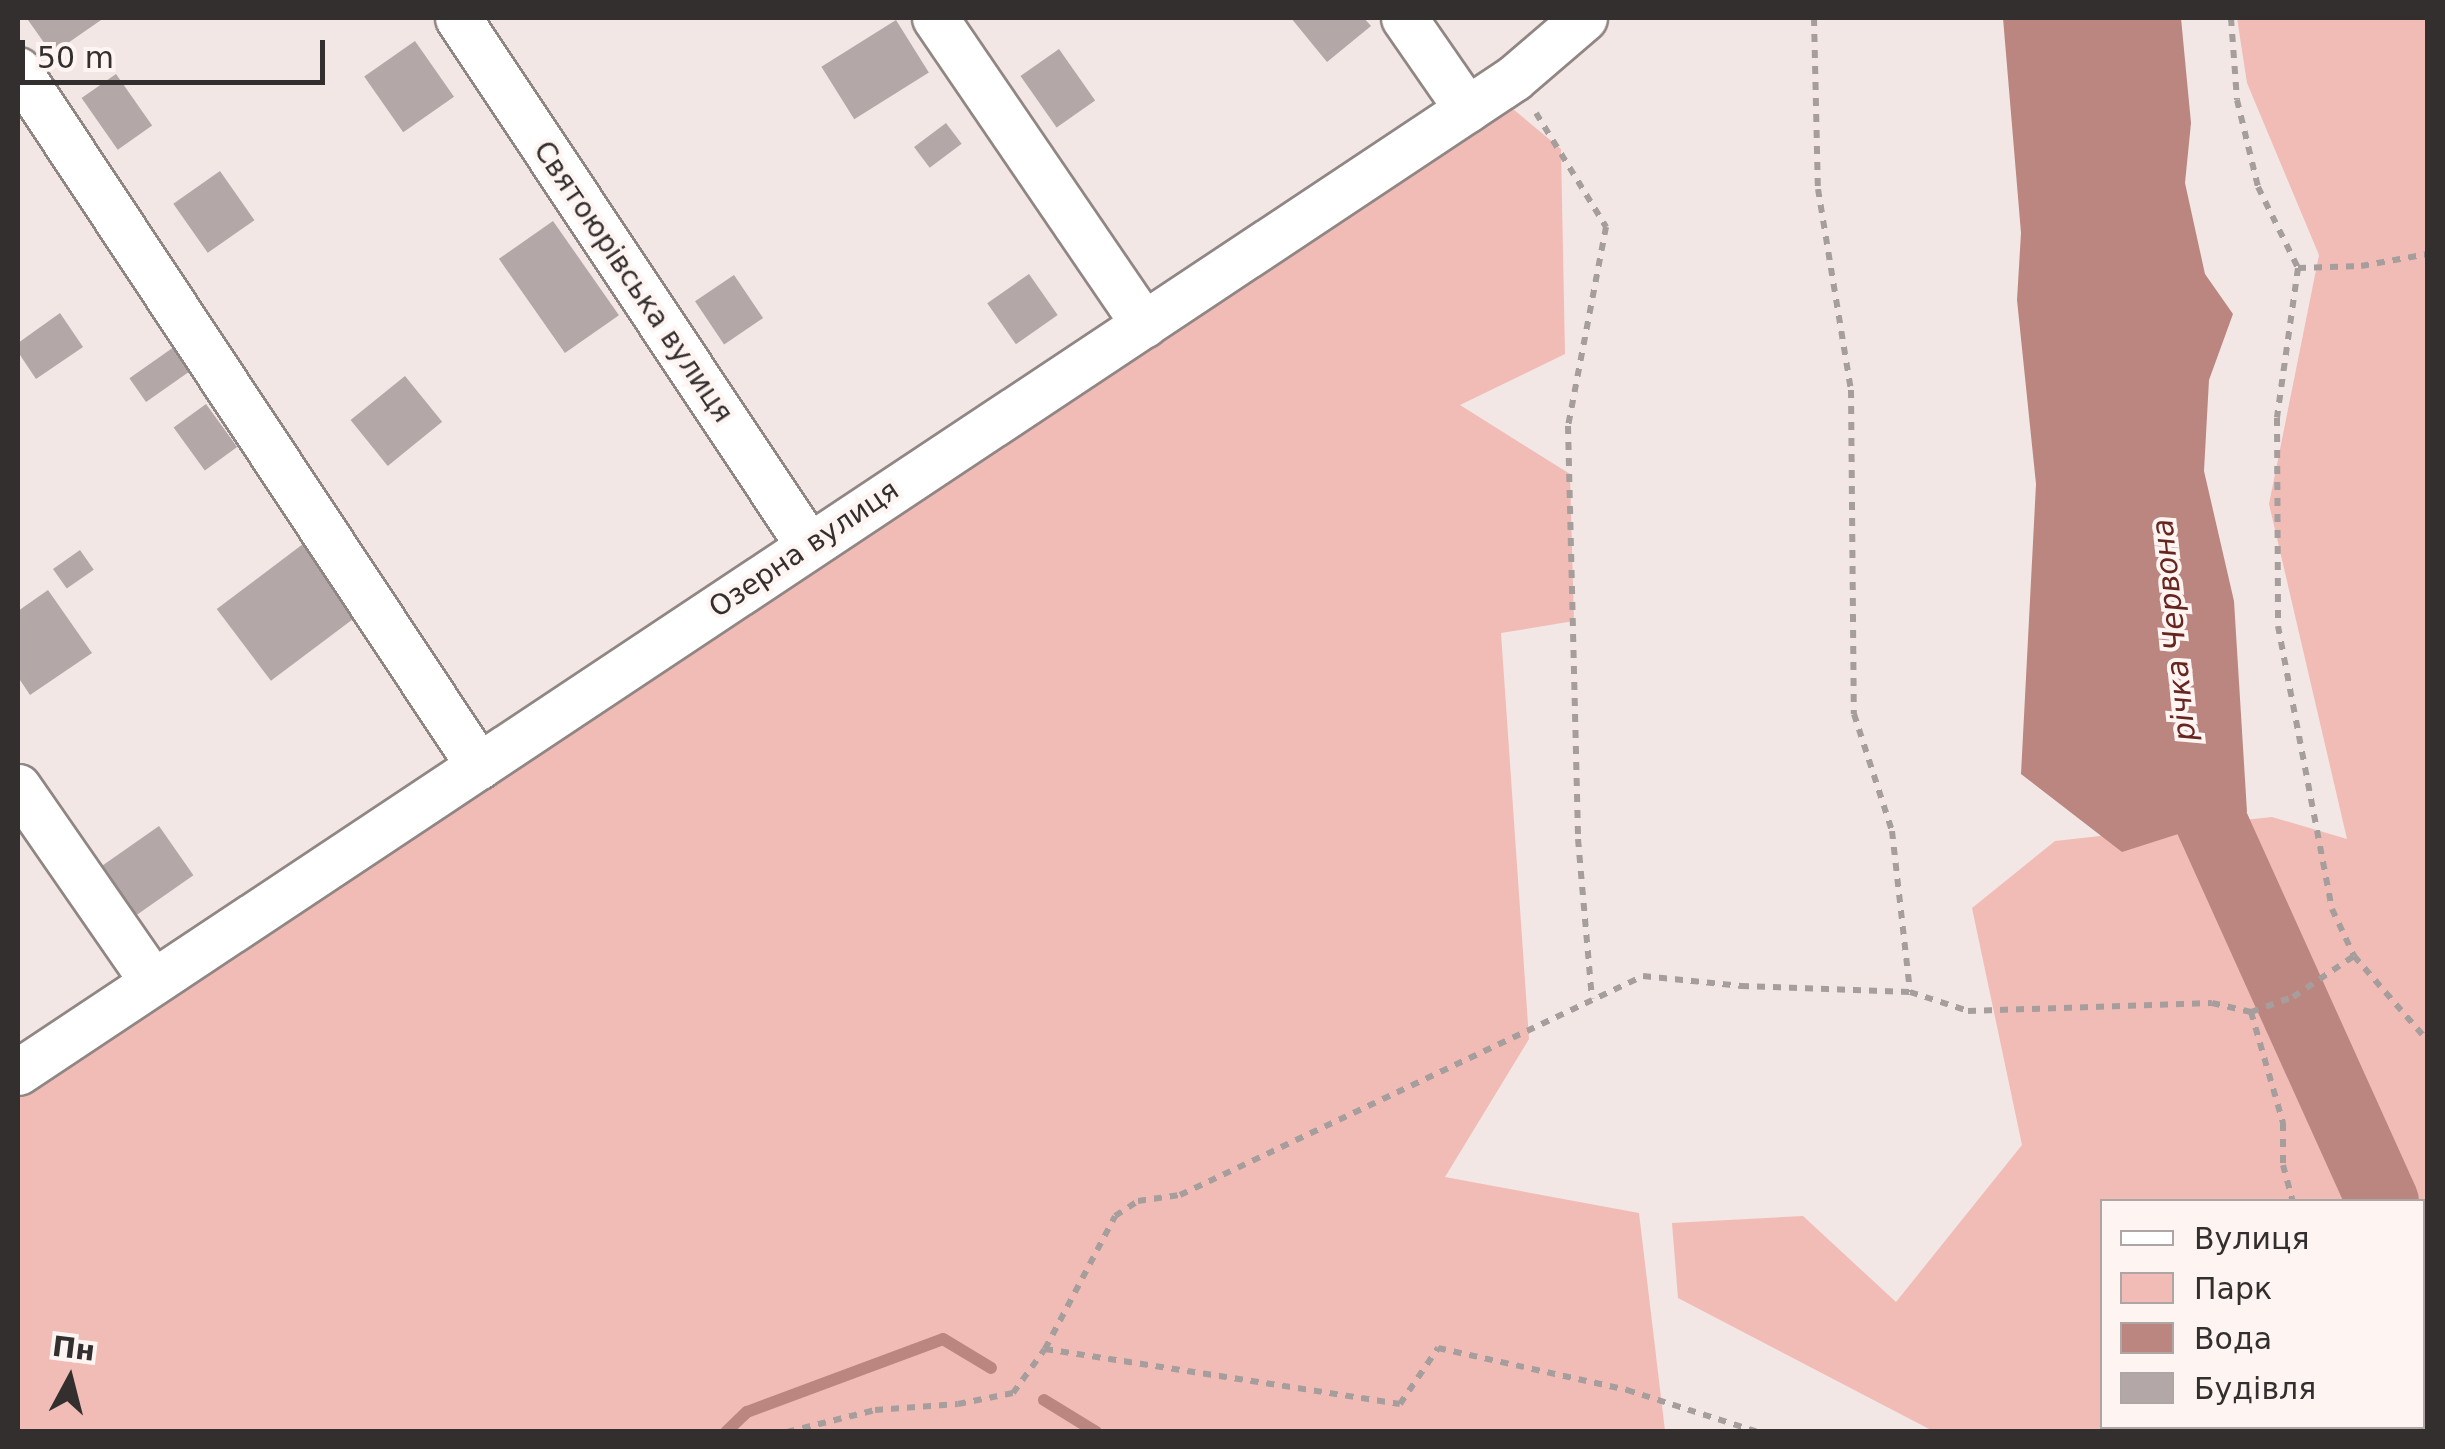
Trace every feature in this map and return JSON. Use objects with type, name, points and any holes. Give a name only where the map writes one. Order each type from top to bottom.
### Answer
[{"type":"street","name":"Святоюрівська вулиця","points":[[458,18],[809,546]]},
{"type":"street","points":[[935,18],[1144,324]]},
{"type":"street","points":[[1404,18],[1467,109]]},
{"type":"street","name":"Озерна вулиця","points":[[18,1072],[1514,78],[1584,18]]},
{"type":"street","points":[[18,70],[479,766]]},
{"type":"street","points":[[18,787],[154,982]]},
{"type":"path","points":[[1814,18],[1818,189],[1851,390],[1854,714],[1892,832],[1910,992]]},
{"type":"path","points":[[2232,18],[2237,100],[2258,187],[2298,268],[2276,418],[2278,626],[2332,909],[2354,956],[2428,1041]]},
{"type":"path","points":[[1514,78],[1606,228],[1568,426],[1578,838],[1592,998]]},
{"type":"path","points":[[2298,268],[2362,266],[2428,254]]},
{"type":"path","points":[[787,1432],[874,1410],[958,1404],[1013,1393],[1045,1349],[1115,1216],[1138,1201],[1180,1195],[1433,1073],[1549,1024],[1592,998],[1643,976],[1741,986],[1910,992],[1968,1011],[2212,1003],[2251,1012],[2293,996],[2354,956]]},
{"type":"path","points":[[2251,1012],[2282,1122],[2284,1165],[2292,1199]]},
{"type":"path","points":[[1045,1349],[1400,1404],[1438,1348],[1627,1390],[1758,1432]]},
{"type":"green space","points":[[2237,18],[2427,18],[2427,1431],[1933,1431],[1678,1298],[1672,1223],[1803,1216],[1896,1302],[2022,1145],[1972,908],[2055,841],[2272,817],[2347,839],[2269,504],[2319,255],[2247,83]]},
{"type":"green space","points":[[1507,104],[1561,149],[1565,354],[1460,405],[1570,474],[1574,621],[1501,633],[1529,1039],[1445,1177],[1639,1213],[1665,1431],[18,1432],[18,1098]]},
{"type":"water","points":[[2003,18],[2181,18],[2191,123],[2185,183],[2205,274],[2233,314],[2209,380],[2204,471],[2234,601],[2247,812],[2122,852],[2021,774],[2036,484],[2017,300],[2021,233]]},
{"type":"building","points":[[104,18],[52,54],[28,20]]},
{"type":"building","points":[[1291,18],[1364,18],[1371,26],[1327,62]]},
{"type":"building","points":[[896,20],[929,73],[854,119],[821,67]]},
{"type":"building","points":[[415,41],[454,97],[403,132],[364,77]]},
{"type":"building","points":[[1059,49],[1095,101],[1057,128],[1020,76]]},
{"type":"building","points":[[116,74],[152,126],[118,150],[82,98]]},
{"type":"building","points":[[946,123],[962,144],[930,168],[914,147]]},
{"type":"building","points":[[220,171],[254,220],[208,253],[173,204]]},
{"type":"building","points":[[553,221],[619,315],[565,353],[499,259]]},
{"type":"building","points":[[1029,274],[1058,315],[1016,344],[987,303]]},
{"type":"building","points":[[734,275],[763,318],[724,344],[695,301]]},
{"type":"building","points":[[60,313],[83,347],[36,379],[18,352],[18,343]]},
{"type":"building","points":[[181,342],[198,366],[146,402],[129,378]]},
{"type":"building","points":[[405,376],[442,422],[388,466],[351,420]]},
{"type":"building","points":[[206,404],[237,447],[205,470],[174,428]]},
{"type":"building","points":[[303,544],[357,616],[271,681],[217,609]]},
{"type":"building","points":[[80,550],[94,570],[67,589],[53,569]]},
{"type":"building","points":[[48,590],[92,653],[30,695],[18,677],[18,611]]},
{"type":"building","points":[[159,826],[193,875],[134,916],[100,867]]},
{"type":"waterway","name":"річка Червона","points":[[2184,732],[2188,770],[2382,1199]]},
{"type":"waterway","name":"річка Червона","points":[[2425,1333],[2428,1344]]},
{"type":"waterway","points":[[726,1432],[747,1412],[943,1339],[991,1368]]},
{"type":"waterway","points":[[1044,1400],[1096,1432]]}]
